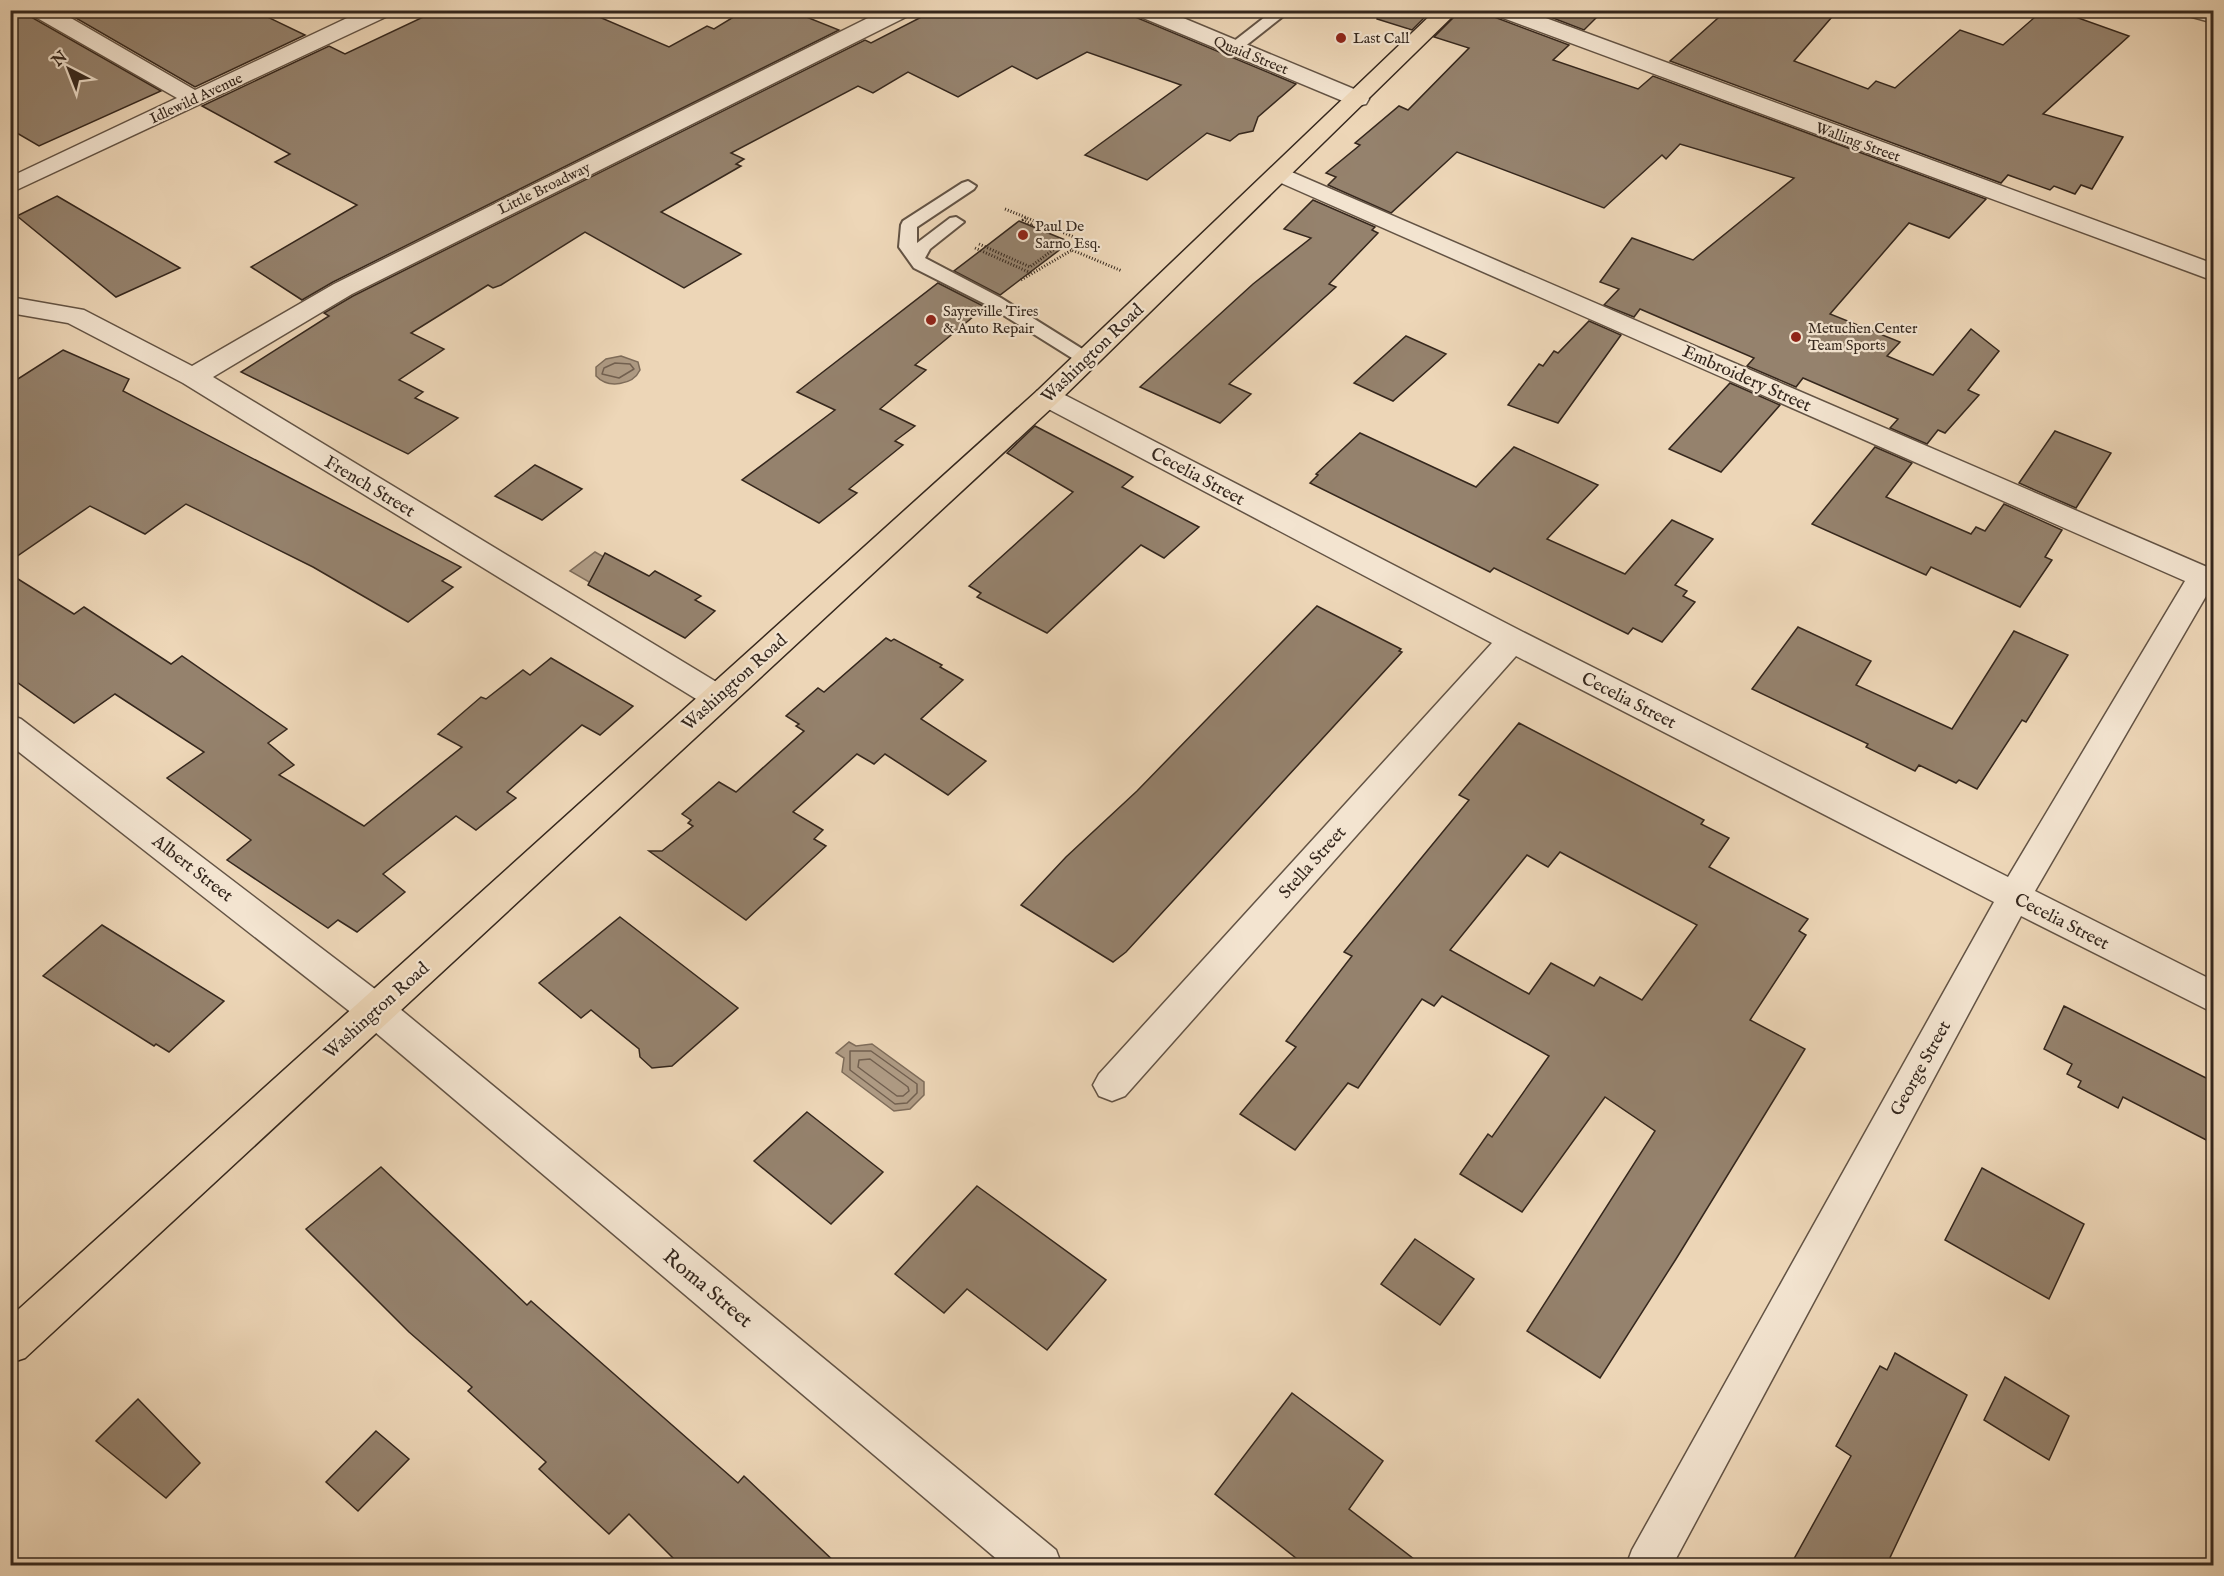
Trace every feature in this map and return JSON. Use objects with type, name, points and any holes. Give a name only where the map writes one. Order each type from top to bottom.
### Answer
[{"type":"main road","name":"Washington Road","points":[[10,1344],[1047,397],[1449,10]]},
{"type":"street","points":[[40,10],[195,99]]},
{"type":"street","name":"Idlewild Avenue","points":[[10,186],[382,10]]},
{"type":"street","name":"Little Broadway","points":[[193,377],[343,289],[902,10]]},
{"type":"street","name":"Quaid Street","points":[[1144,10],[1358,99]]},
{"type":"street","name":"Walling Street","points":[[1503,10],[2214,273]]},
{"type":"street","points":[[2193,10],[2214,17]]},
{"type":"street","name":"Embroidery Street","points":[[1280,174],[2208,579]]},
{"type":"street","name":"French Street","points":[[10,305],[75,316],[193,377],[717,698]]},
{"type":"street","name":"Cecelia Street","points":[[1047,397],[1512,640],[2214,998]]},
{"type":"street","name":"George Street","points":[[1648,1566],[2014,897],[2208,579]]},
{"type":"street","name":"Stella Street","points":[[1112,1085],[1512,640]]},
{"type":"street","name":"Albert Street","points":[[10,727],[375,1010]]},
{"type":"street","name":"Roma Street","points":[[375,1010],[1040,1566]]},
{"type":"lane","points":[[1234,48],[1284,10]]},
{"type":"lane","points":[[968,186],[909,225],[908,247],[929,270],[995,302],[1086,359]]},
{"type":"lane","points":[[916,258],[923,246],[956,222]]},
{"type":"path","points":[[1005,209],[1079,239],[1081,242],[1072,250],[1022,280]]},
{"type":"path","points":[[1026,218],[1023,220],[1033,225],[1031,226]]},
{"type":"path","points":[[941,233],[1032,273]]},
{"type":"path","points":[[966,244],[972,241],[1030,267],[1061,244]]},
{"type":"path","points":[[1057,242],[1124,272]]},
{"type":"water","points":[[621,356],[638,362],[640,370],[637,375],[620,384],[607,383],[596,376],[596,367],[606,359]]},
{"type":"water","points":[[595,552],[641,578],[617,598],[570,571]]},
{"type":"water","points":[[849,1042],[856,1046],[872,1044],[924,1082],[924,1095],[910,1109],[894,1111],[842,1072],[844,1058],[836,1053]]},
{"type":"building","points":[[10,10],[28,10],[31,17],[161,91],[39,146],[10,129]]},
{"type":"building","points":[[62,10],[253,10],[305,35],[195,87]]},
{"type":"building","points":[[438,10],[583,10],[669,47],[707,26],[714,29],[745,10],[789,10],[839,30],[333,282],[302,300],[251,267],[357,205],[275,162],[290,154],[202,106],[329,46],[345,54]]},
{"type":"building","points":[[935,10],[1132,10],[1135,17],[1296,84],[1258,117],[1253,131],[1239,134],[1230,141],[1207,133],[1147,180],[1085,155],[1181,85],[1087,52],[1037,79],[1012,66],[958,97],[908,72],[873,93],[858,86],[731,153],[744,159],[736,164],[741,166],[661,212],[741,254],[684,288],[585,232],[501,285],[493,288],[488,285],[411,333],[444,349],[399,380],[423,392],[415,398],[458,418],[408,454],[241,372],[329,316],[324,313],[353,296],[865,40],[871,43]]},
{"type":"building","points":[[1379,10],[1432,10],[1412,30],[1377,19]]},
{"type":"building","points":[[1461,10],[1491,10],[1494,17],[1569,45],[1553,60],[1638,89],[1653,76],[1986,199],[1949,238],[1909,223],[1830,314],[1900,342],[1887,356],[1933,375],[1971,329],[1999,351],[1968,390],[1979,395],[1945,433],[1938,430],[1927,444],[1890,428],[1898,419],[1803,378],[1796,387],[1747,366],[1754,358],[1640,309],[1634,317],[1604,305],[1619,289],[1600,282],[1632,238],[1693,260],[1794,178],[1680,144],[1666,159],[1662,155],[1604,208],[1457,152],[1391,213],[1328,185],[1336,177],[1326,173],[1360,145],[1355,143],[1399,106],[1408,110],[1469,48],[1434,37]]},
{"type":"building","points":[[1532,10],[1604,10],[1584,30]]},
{"type":"building","points":[[1727,10],[1838,10],[1794,61],[1868,89],[1876,81],[1895,88],[1960,30],[2003,45],[2043,10],[2056,10],[2129,36],[2043,114],[2123,137],[2092,189],[2081,185],[2075,194],[2054,186],[2050,190],[2008,175],[2001,183],[1670,61]]},
{"type":"building","points":[[57,196],[180,268],[116,297],[17,216]]},
{"type":"building","points":[[1313,200],[1375,227],[1372,230],[1378,233],[1329,284],[1336,287],[1229,384],[1251,394],[1220,423],[1140,387],[1253,284],[1311,238],[1284,229]]},
{"type":"building","points":[[1019,221],[1070,242],[1000,295],[954,271]]},
{"type":"building","points":[[938,283],[985,307],[915,365],[926,370],[880,409],[915,426],[895,441],[903,445],[849,489],[857,493],[819,523],[742,480],[835,410],[797,392]]},
{"type":"building","points":[[1589,321],[1621,335],[1558,423],[1508,405],[1539,364],[1543,366],[1554,351],[1558,353]]},
{"type":"building","points":[[1406,336],[1446,354],[1393,401],[1354,383]]},
{"type":"building","points":[[63,350],[129,379],[123,391],[461,567],[442,581],[453,587],[408,622],[313,567],[186,504],[145,534],[90,506],[10,561],[10,384]]},
{"type":"building","points":[[1730,383],[1780,405],[1721,472],[1669,449]]},
{"type":"building","points":[[1035,426],[1133,477],[1122,487],[1199,527],[1164,558],[1141,545],[1047,633],[977,597],[981,593],[969,586],[1073,492],[1007,453]]},
{"type":"building","points":[[2055,431],[2111,453],[2076,508],[2019,483]]},
{"type":"building","points":[[1360,433],[1476,487],[1514,447],[1598,485],[1547,539],[1625,574],[1672,520],[1713,539],[1675,585],[1687,591],[1683,596],[1695,602],[1662,642],[1633,628],[1628,634],[1494,568],[1490,572],[1310,483],[1318,475],[1316,474]]},
{"type":"building","points":[[1875,447],[1912,463],[1886,497],[1971,534],[1976,527],[1985,531],[2004,504],[2062,530],[2045,557],[2052,560],[2020,607],[1931,567],[1926,575],[1812,524]]},
{"type":"building","points":[[535,465],[582,489],[542,520],[495,496]]},
{"type":"building","points":[[605,553],[649,576],[655,571],[701,596],[695,600],[715,611],[685,638],[588,585]]},
{"type":"building","points":[[10,574],[74,614],[84,607],[171,664],[182,656],[287,729],[268,743],[294,765],[279,775],[364,826],[462,747],[438,734],[481,697],[486,699],[523,670],[530,675],[551,658],[633,706],[600,735],[582,725],[507,792],[516,798],[476,830],[456,816],[383,874],[405,892],[357,932],[338,920],[328,928],[227,860],[251,840],[167,778],[204,752],[115,694],[74,723],[10,677]]},
{"type":"building","points":[[1317,606],[1401,649],[1399,651],[1402,652],[1126,952],[1113,962],[1021,905],[1066,857],[1137,791]]},
{"type":"building","points":[[1798,627],[1871,661],[1856,685],[1952,729],[2014,631],[2068,655],[2026,722],[2022,720],[1977,789],[1959,780],[1956,783],[1919,765],[1915,771],[1866,747],[1868,744],[1752,689]]},
{"type":"building","points":[[886,638],[891,641],[894,639],[942,665],[940,667],[963,680],[921,719],[986,761],[948,795],[885,754],[874,764],[857,754],[793,812],[823,830],[814,839],[826,846],[746,920],[649,851],[662,851],[693,826],[688,823],[691,820],[682,814],[719,782],[736,792],[804,731],[796,726],[799,724],[786,716],[818,688],[824,692]]},
{"type":"building","points":[[1519,723],[1704,820],[1701,824],[1729,838],[1709,867],[1808,919],[1799,931],[1806,935],[1750,1020],[1805,1049],[1600,1378],[1527,1331],[1655,1131],[1605,1097],[1522,1212],[1460,1174],[1488,1134],[1492,1137],[1549,1056],[1442,996],[1434,1006],[1422,999],[1358,1088],[1348,1083],[1295,1150],[1240,1114],[1296,1047],[1286,1041],[1352,956],[1344,952],[1469,800],[1459,795]],"holes":[[[1560,852],[1697,925],[1642,1000],[1600,977],[1594,986],[1551,963],[1529,994],[1450,950],[1527,855],[1548,867]]]},
{"type":"building","points":[[620,917],[738,1008],[672,1066],[652,1068],[640,1057],[639,1049],[591,1010],[581,1018],[539,983]]},
{"type":"building","points":[[102,925],[224,1001],[169,1052],[156,1044],[154,1046],[43,976]]},
{"type":"building","points":[[2064,1006],[2214,1082],[2214,1144],[2123,1097],[2118,1108],[2078,1087],[2081,1081],[2067,1074],[2072,1064],[2044,1049]]},
{"type":"building","points":[[807,1112],[883,1172],[831,1224],[754,1161]]},
{"type":"building","points":[[381,1167],[527,1305],[531,1301],[738,1483],[744,1476],[839,1566],[681,1566],[629,1514],[609,1534],[539,1469],[546,1462],[468,1391],[472,1387],[409,1332],[306,1229]]},
{"type":"building","points":[[1982,1168],[2084,1224],[2049,1299],[1945,1240]]},
{"type":"building","points":[[977,1186],[1106,1280],[1047,1350],[967,1289],[944,1313],[895,1274]]},
{"type":"building","points":[[1415,1239],[1474,1279],[1440,1325],[1381,1284]]},
{"type":"building","points":[[1895,1353],[1967,1395],[1886,1566],[1790,1566],[1851,1456],[1836,1446],[1880,1366],[1887,1370]]},
{"type":"building","points":[[2005,1377],[2069,1416],[2049,1460],[1984,1420]]},
{"type":"building","points":[[1292,1393],[1383,1461],[1349,1509],[1423,1566],[1306,1566],[1215,1494]]},
{"type":"building","points":[[138,1399],[200,1463],[166,1498],[96,1441]]},
{"type":"building","points":[[376,1431],[409,1459],[358,1511],[326,1482]]},
{"type":"place","name":"Last Call","points":[[1341,38]]},
{"type":"place","name":"Paul De Sarno Esq.","points":[[1023,235]]},
{"type":"place","name":"Sayreville Tires & Auto Repair","points":[[931,320]]},
{"type":"place","name":"Metuchen Center Team Sports","points":[[1796,337]]}]
